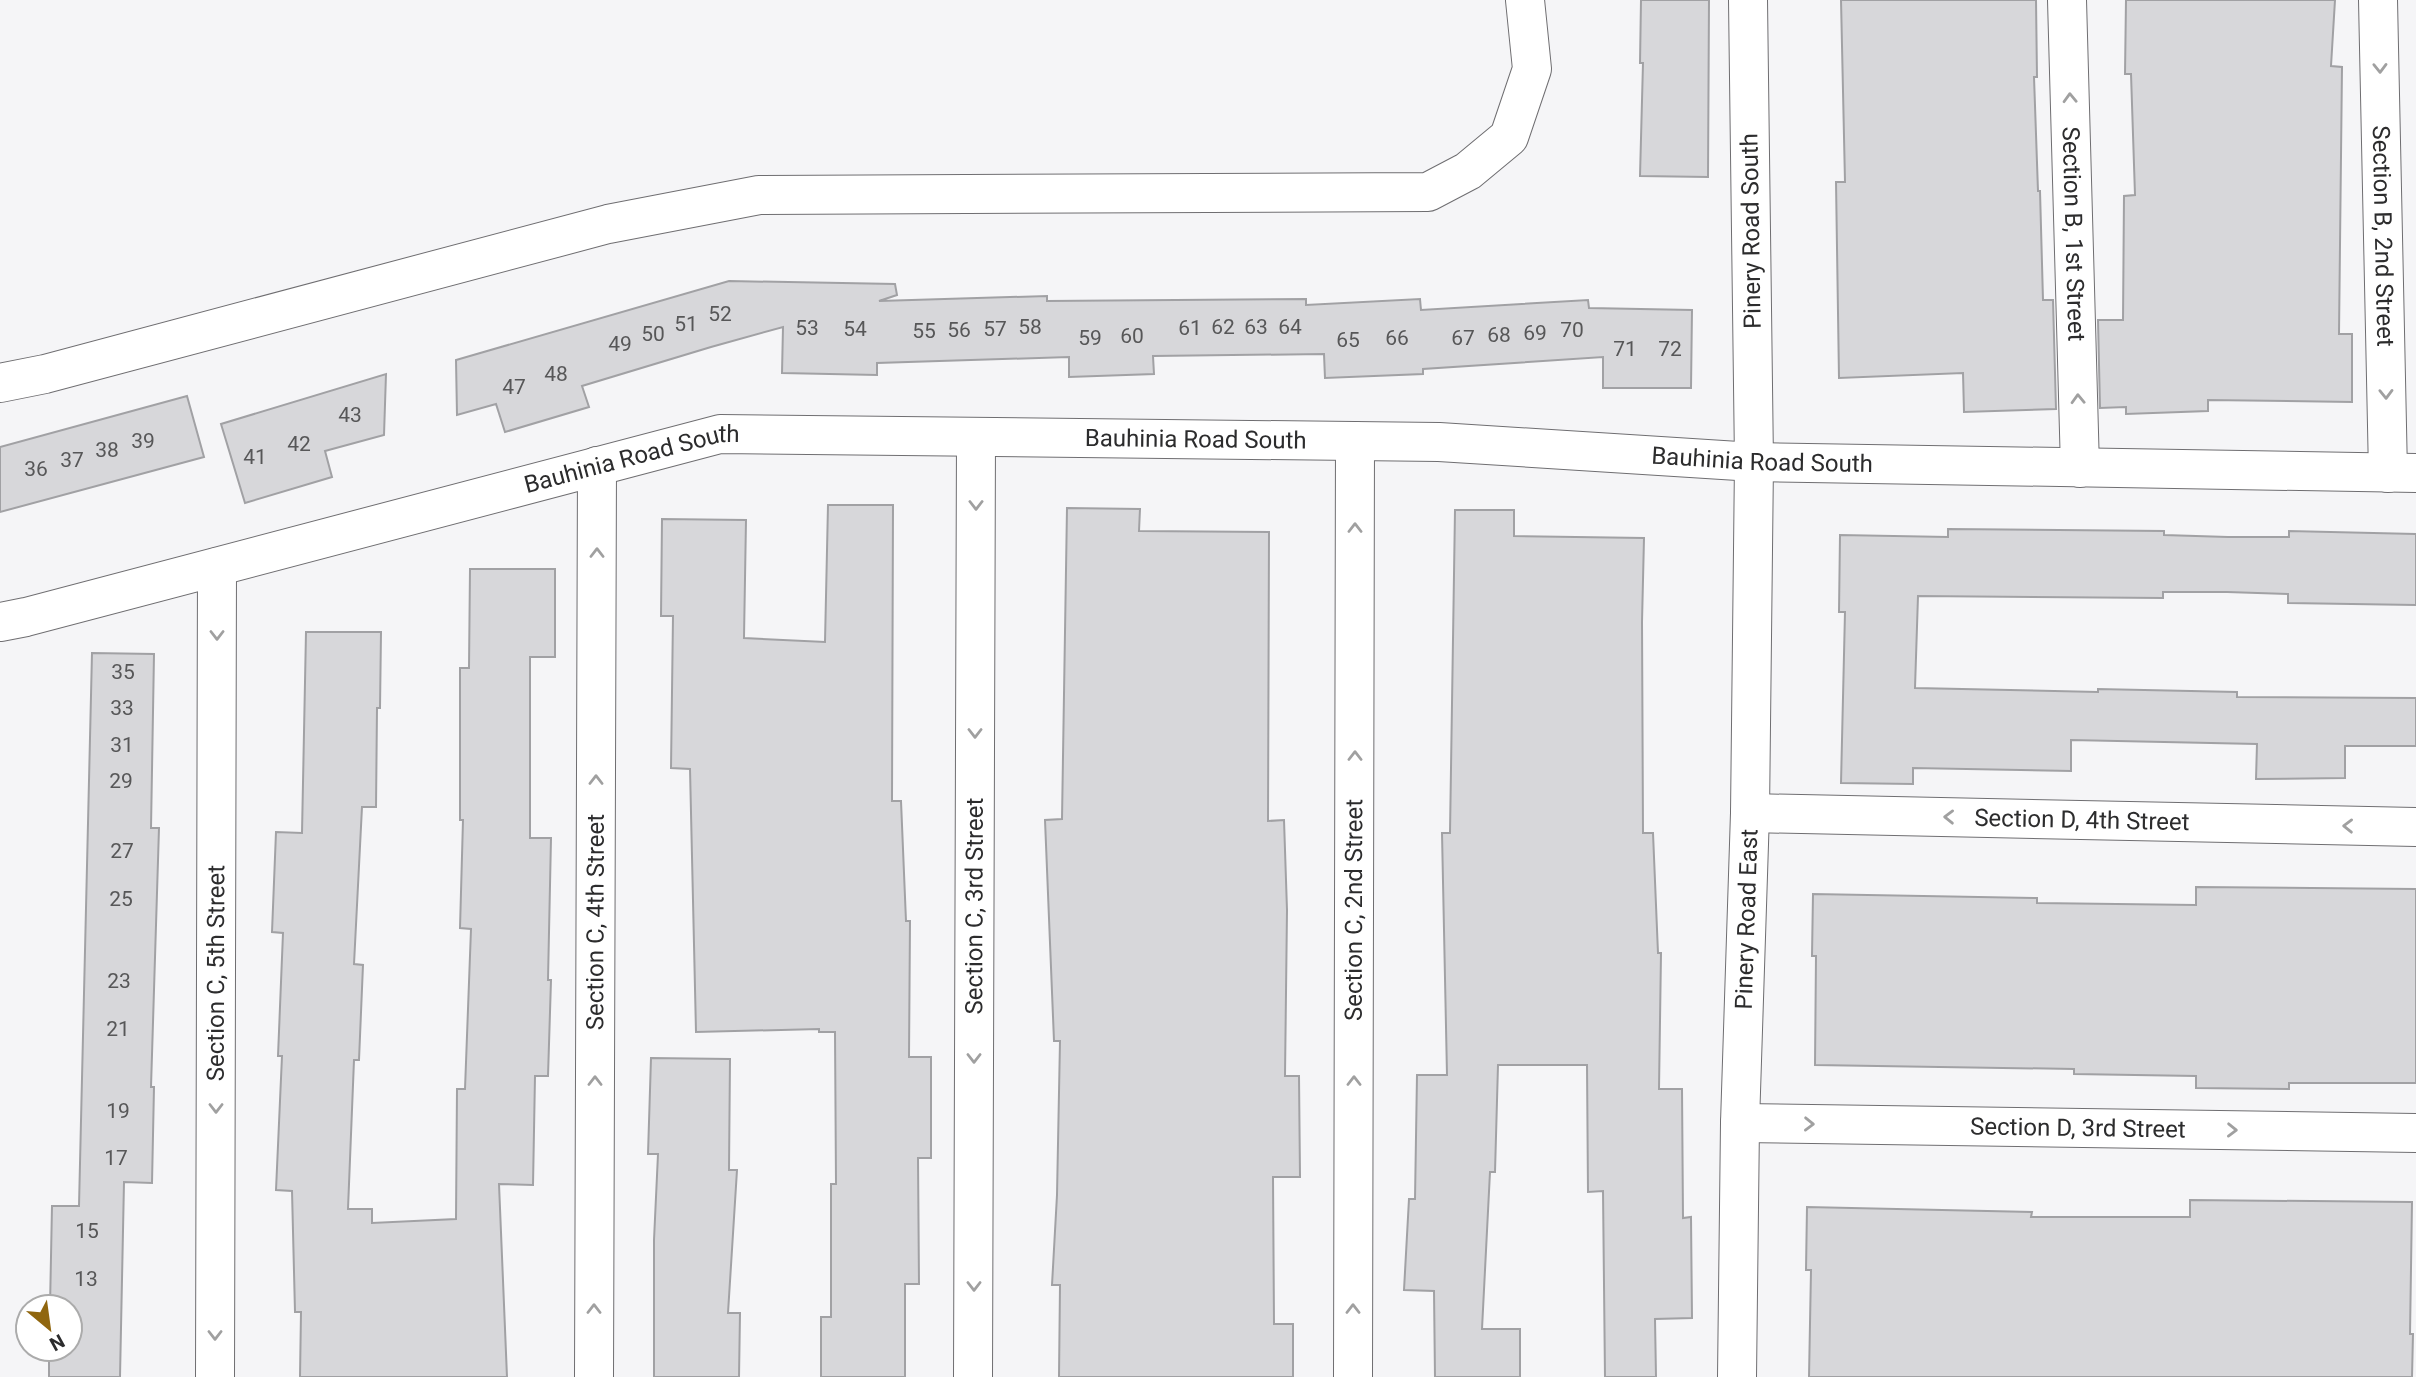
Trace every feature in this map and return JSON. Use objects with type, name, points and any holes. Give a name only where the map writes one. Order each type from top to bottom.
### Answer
[{"type":"street","points":[[0,383],[45,374],[608,224],[759,195],[1428,192],[1468,171],[1509,136],[1532,69],[1525,0]]},
{"type":"street","name":"Pinery Road South","points":[[1748,0],[1754,461]]},
{"type":"street","name":"Section B, 1st Street","points":[[2067,0],[2080,468]]},
{"type":"street","name":"Section B, 2nd Street","points":[[2378,0],[2402,473]]},
{"type":"street","name":"Bauhinia Road South","points":[[0,622],[720,434],[1439,442],[1754,461],[2402,473]]},
{"type":"street","name":"Section C, 3rd Street","points":[[973,1377],[976,437]]},
{"type":"street","name":"Section C, 2nd Street","points":[[1353,1377],[1355,441]]},
{"type":"street","name":"Pinery Road East","points":[[1737,1377],[1740,1124],[1750,813],[1754,461]]},
{"type":"street","name":"Section C, 4th Street","points":[[594,1377],[597,466]]},
{"type":"street","name":"Section C, 5th Street","points":[[215,1377],[217,567]]},
{"type":"street","name":"Section D, 4th Street","points":[[1750,813],[2416,827]]},
{"type":"street","name":"Section D, 3rd Street","points":[[1740,1124],[2416,1133]]},
{"type":"building","points":[[1641,0],[1709,0],[1708,177],[1640,176],[1643,63],[1640,63]]},
{"type":"building","points":[[1841,0],[2036,0],[2037,77],[2034,77],[2043,300],[2053,300],[2056,409],[1964,412],[1963,373],[1839,378],[1836,182],[1845,182]]},
{"type":"building","points":[[2126,0],[2335,0],[2331,66],[2342,67],[2339,334],[2352,334],[2352,402],[2208,400],[2208,411],[2126,414],[2126,407],[2100,408],[2098,320],[2123,320],[2124,196],[2135,195],[2131,74],[2125,74]]},
{"type":"building","points":[[729,281],[895,284],[897,295],[879,301],[1047,296],[1047,301],[1306,299],[1306,305],[1420,299],[1421,310],[1588,300],[1589,308],[1692,310],[1691,388],[1603,388],[1603,357],[1423,369],[1423,374],[1325,378],[1324,354],[1153,356],[1154,374],[1069,377],[1069,357],[877,363],[877,375],[782,373],[783,327],[582,386],[589,407],[505,432],[496,404],[457,415],[456,360]]},
{"type":"building","points":[[386,374],[384,435],[325,451],[332,477],[245,503],[221,424]]},
{"type":"building","points":[[187,396],[204,457],[0,512],[0,447]]},
{"type":"building","points":[[828,505],[893,505],[892,801],[901,801],[906,921],[910,921],[909,1057],[931,1057],[931,1158],[918,1158],[919,1284],[905,1284],[905,1377],[821,1377],[821,1317],[831,1317],[831,1184],[836,1184],[835,1032],[819,1032],[819,1029],[696,1032],[690,769],[671,768],[673,616],[661,616],[662,519],[746,520],[744,638],[825,642]]},
{"type":"building","points":[[1067,508],[1140,509],[1139,531],[1269,532],[1268,821],[1284,820],[1287,910],[1285,1076],[1299,1076],[1300,1177],[1273,1177],[1274,1324],[1293,1324],[1293,1377],[1059,1377],[1060,1285],[1052,1285],[1060,1041],[1054,1041],[1045,820],[1062,819]]},
{"type":"building","points":[[1455,510],[1514,510],[1514,536],[1644,538],[1643,833],[1653,833],[1658,953],[1661,953],[1659,1089],[1682,1089],[1683,1218],[1691,1217],[1692,1318],[1655,1319],[1656,1377],[1605,1377],[1603,1191],[1588,1192],[1587,1065],[1498,1065],[1495,1172],[1490,1172],[1482,1329],[1520,1329],[1520,1377],[1435,1377],[1434,1291],[1404,1290],[1409,1199],[1415,1199],[1417,1075],[1447,1075],[1442,833],[1450,833]]},
{"type":"building","points":[[1948,529],[2164,531],[2164,535],[2228,537],[2289,537],[2289,531],[2416,534],[2416,605],[2288,603],[2288,594],[2227,592],[2163,592],[2163,598],[1918,596],[1915,688],[2098,692],[2098,689],[2237,692],[2237,697],[2416,698],[2416,746],[2345,746],[2345,778],[2256,779],[2257,744],[2071,740],[2071,771],[1913,768],[1913,784],[1841,783],[1845,612],[1839,612],[1840,535],[1948,537]]},
{"type":"building","points":[[470,569],[555,569],[555,657],[530,657],[530,838],[551,838],[548,1076],[535,1076],[533,1185],[499,1184],[507,1377],[300,1377],[301,1312],[295,1312],[292,1191],[276,1190],[282,1056],[278,1056],[283,933],[272,932],[276,832],[302,833],[306,632],[381,632],[376,807],[362,807],[354,964],[363,965],[359,1060],[354,1060],[348,1209],[372,1209],[372,1223],[456,1219],[457,1089],[465,1089],[471,929],[460,928],[463,820],[460,820],[460,668],[469,668]]},
{"type":"building","points":[[92,653],[154,654],[151,828],[159,828],[151,1087],[154,1087],[152,1183],[124,1182],[120,1377],[49,1377],[49,1363],[84,1363],[84,1293],[50,1293],[52,1206],[79,1206]]},
{"type":"building","points":[[2196,887],[2416,889],[2416,1083],[2289,1083],[2289,1089],[2196,1088],[2196,1076],[2074,1074],[2074,1069],[1815,1065],[1816,956],[1812,956],[1813,894],[2037,898],[2037,903],[2196,905]]},
{"type":"building","points":[[651,1058],[730,1059],[729,1170],[737,1170],[728,1313],[740,1313],[739,1377],[654,1377],[654,1240],[658,1154],[648,1154]]},
{"type":"building","points":[[2190,1200],[2412,1202],[2412,1377],[1809,1377],[1811,1270],[1806,1270],[1807,1207],[2032,1212],[2031,1217],[2190,1217]]}]
